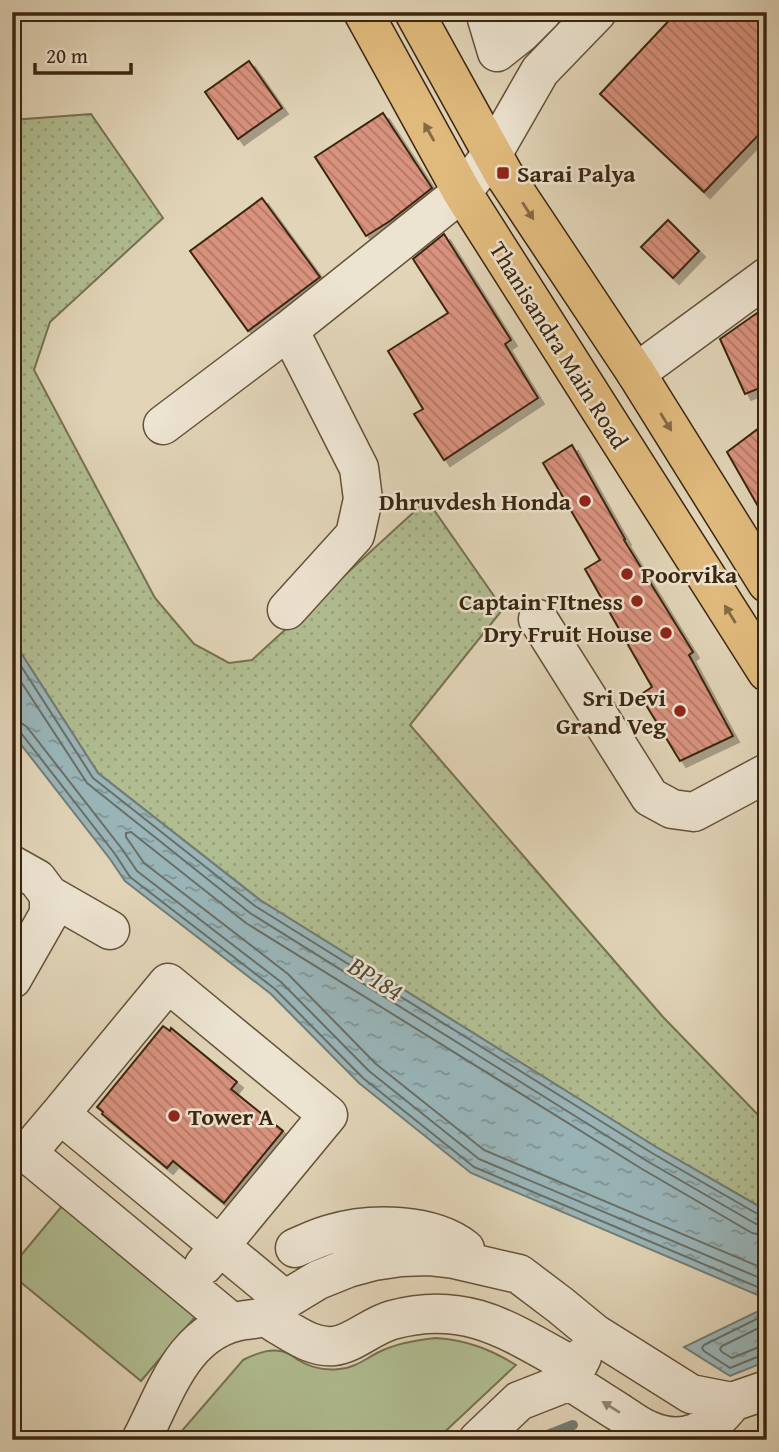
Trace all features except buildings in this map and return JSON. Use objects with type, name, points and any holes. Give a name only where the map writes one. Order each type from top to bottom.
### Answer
[{"type":"main road","name":"Thanisandra Main Road","points":[[363,12],[462,192],[767,672]]},
{"type":"main road","name":"Thanisandra Main Road","points":[[415,12],[503,173],[636,373],[767,583]]},
{"type":"street","points":[[485,12],[497,52],[531,23],[540,71]]},
{"type":"street","points":[[163,425],[289,330],[462,192],[493,153],[540,71],[597,12]]},
{"type":"street","points":[[636,373],[767,277]]},
{"type":"street","points":[[288,611],[355,535],[363,499],[359,468],[289,330]]},
{"type":"street","points":[[538,620],[650,797],[673,809],[694,812],[767,773]]},
{"type":"street","points":[[12,865],[37,879],[49,895],[110,930]]},
{"type":"street","points":[[12,979],[49,914],[49,895]]},
{"type":"street","points":[[187,1286],[328,1115],[168,983],[27,1153],[187,1286],[260,1313],[310,1343],[333,1346],[344,1344],[373,1328],[395,1320],[428,1313],[477,1318],[500,1326],[646,1429],[662,1435],[679,1437],[695,1433],[710,1426],[749,1396]]},
{"type":"street","points":[[60,1114],[220,1246],[260,1313]]},
{"type":"street","points":[[124,1234],[157,1194]]},
{"type":"street","points":[[295,1248],[333,1233],[397,1227],[438,1233],[455,1241],[481,1266]]},
{"type":"street","points":[[141,1440],[178,1366],[191,1350],[211,1334],[260,1313],[318,1280],[348,1268],[401,1257],[454,1259],[519,1274],[594,1333],[691,1394],[749,1396]]},
{"type":"street","points":[[478,1440],[519,1401],[573,1375],[594,1333]]},
{"type":"green space","points":[[91,114],[163,218],[50,322],[34,370],[155,598],[194,644],[229,663],[252,660],[427,500],[503,609],[410,725],[663,1017],[766,1123],[767,1211],[656,1147],[260,900],[98,773],[12,639],[12,120]]},
{"type":"green space","points":[[62,1206],[195,1317],[141,1381],[12,1275],[12,1266]]},
{"type":"green space","points":[[436,1338],[477,1346],[516,1365],[436,1440],[174,1440],[243,1360],[254,1355],[277,1351],[290,1354],[313,1366],[339,1369],[355,1365],[393,1346]]},
{"type":"water","name":"BP184","points":[[12,639],[98,773],[260,900],[656,1147],[767,1211],[767,1299],[471,1173],[359,1083],[271,994],[125,881],[12,733]]},
{"type":"water","points":[[767,1307],[767,1361],[730,1376],[684,1347]]},
{"type":"waterway","points":[[535,1440],[573,1425]]},
{"type":"place","name":"Sarai Palya","points":[[503,173]]},
{"type":"place","name":"Dhruvdesh Honda","points":[[585,501]]},
{"type":"place","name":"Poorvika","points":[[627,574]]},
{"type":"place","name":"Captain FItness","points":[[637,601]]},
{"type":"place","name":"Dry Fruit House","points":[[666,633]]},
{"type":"place","name":"Sri Devi Grand Veg","points":[[680,711]]},
{"type":"place","name":"Tower A","points":[[174,1116]]}]
